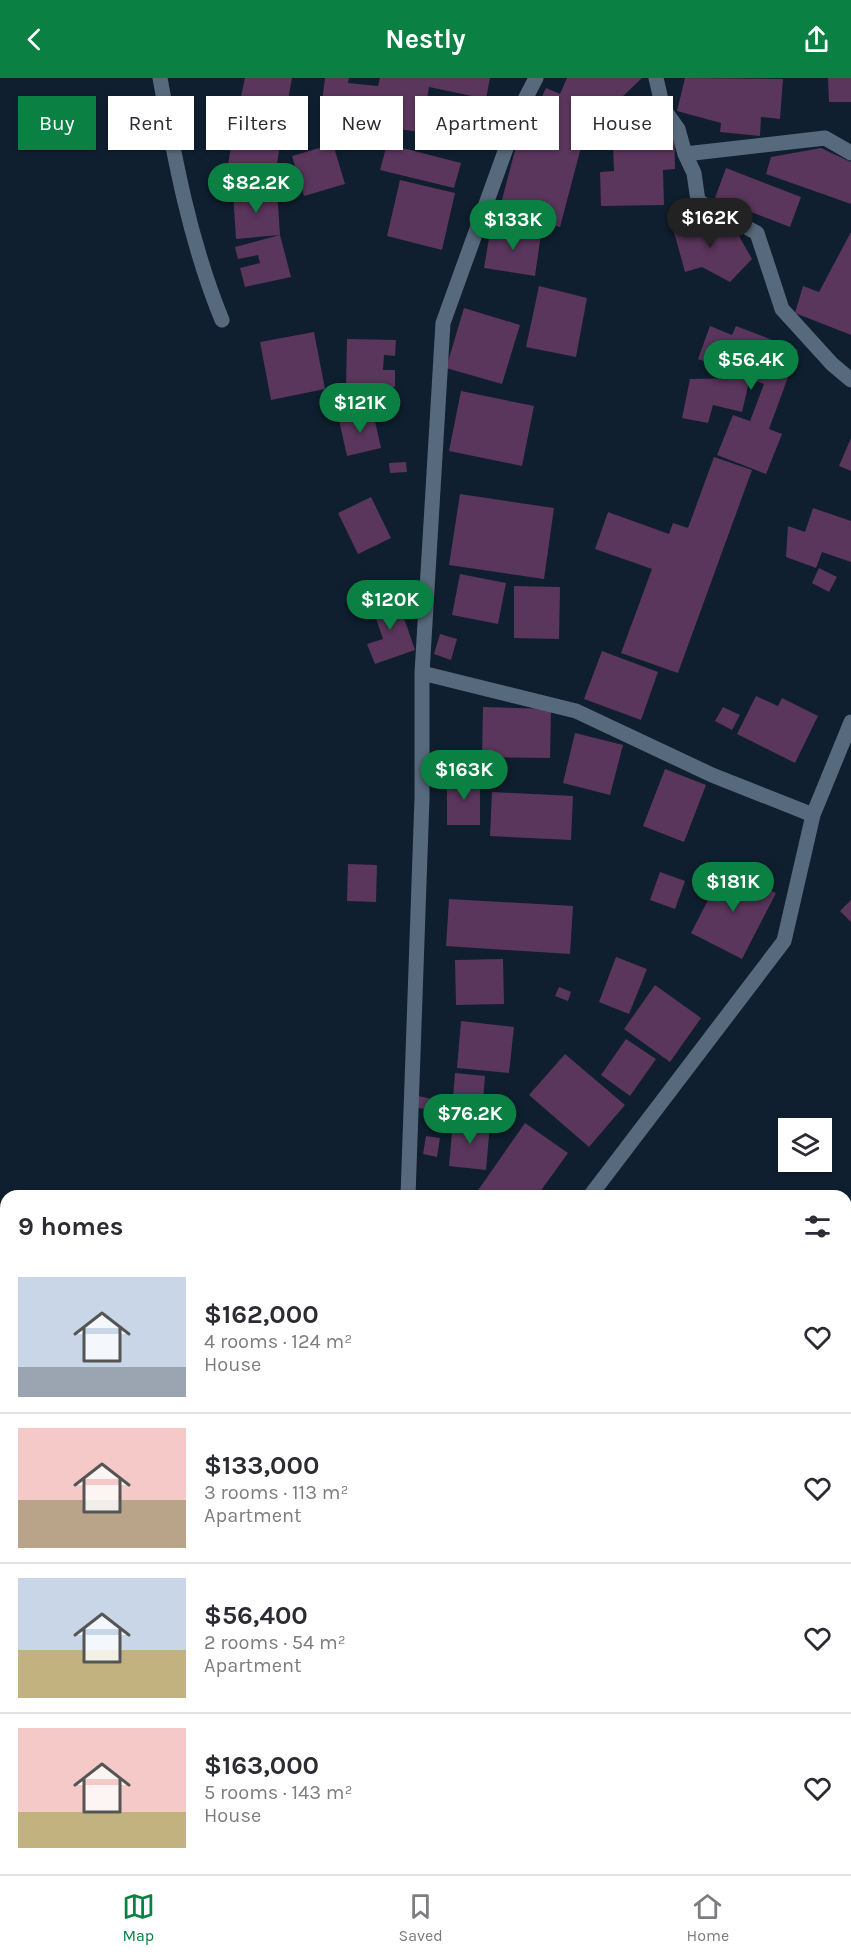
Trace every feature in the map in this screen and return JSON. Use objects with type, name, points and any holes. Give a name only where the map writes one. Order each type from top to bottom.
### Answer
[{"type":"street","points":[[160,78],[179,183],[204,276],[222,320]]},
{"type":"street","points":[[408,1190],[422,798],[422,673],[443,323],[522,107],[536,78]]},
{"type":"street","points":[[656,78],[663,108],[678,129],[685,154],[694,173],[698,201],[757,233],[782,309],[831,364],[851,380]]},
{"type":"street","points":[[685,154],[825,138],[851,153]]},
{"type":"street","points":[[422,673],[576,711],[712,775],[813,815]]},
{"type":"street","points":[[595,1190],[784,941],[813,815],[851,722]]},
{"type":"building","points":[[245,78],[292,78],[289,96],[241,96]]},
{"type":"building","points":[[325,78],[349,78],[348,83],[378,86],[380,78],[490,78],[487,96],[472,96],[429,87],[428,96],[415,96],[415,131],[403,130],[403,96],[323,96]]},
{"type":"building","points":[[567,78],[642,78],[623,96],[571,96],[571,150],[580,150],[560,227],[499,211],[515,150],[559,150],[559,96],[542,96],[546,88],[560,94]]},
{"type":"building","points":[[685,78],[783,79],[780,119],[761,117],[760,136],[720,132],[721,123],[677,111]]},
{"type":"building","points":[[828,78],[851,78],[851,102],[829,102]]},
{"type":"building","points":[[673,128],[675,169],[663,170],[664,205],[601,206],[600,172],[614,171],[613,150],[673,150]]},
{"type":"building","points":[[320,148],[320,150],[335,150],[345,184],[304,196],[292,156]]},
{"type":"building","points":[[403,148],[461,163],[454,188],[380,170],[385,150],[403,150]]},
{"type":"building","points":[[821,148],[851,162],[851,204],[766,174],[771,157]]},
{"type":"building","points":[[230,150],[279,150],[275,178],[227,171]]},
{"type":"building","points":[[726,168],[801,197],[790,227],[715,198]]},
{"type":"building","points":[[400,180],[455,193],[442,250],[387,236]]},
{"type":"building","points":[[277,190],[280,235],[236,239],[233,193]]},
{"type":"building","points":[[697,220],[739,236],[752,259],[730,282],[702,267],[685,272],[671,221]]},
{"type":"building","points":[[491,226],[541,234],[535,276],[484,268]]},
{"type":"building","points":[[851,232],[851,335],[795,313],[803,286],[819,292]]},
{"type":"building","points":[[280,235],[291,277],[245,287],[240,268],[260,263],[258,255],[238,259],[235,247]]},
{"type":"building","points":[[539,286],[587,298],[576,357],[526,347]]},
{"type":"building","points":[[464,308],[520,325],[502,384],[446,368]]},
{"type":"building","points":[[710,326],[732,335],[736,326],[798,350],[769,429],[782,434],[766,474],[717,455],[733,415],[750,421],[764,384],[698,359]]},
{"type":"building","points":[[314,332],[325,389],[271,400],[260,342]]},
{"type":"building","points":[[347,339],[396,340],[395,356],[384,355],[383,370],[395,370],[395,387],[346,386]]},
{"type":"building","points":[[750,378],[742,412],[713,405],[708,423],[682,418],[690,379]]},
{"type":"building","points":[[461,391],[534,406],[522,466],[449,451]]},
{"type":"building","points":[[373,412],[381,448],[347,456],[339,420]]},
{"type":"building","points":[[851,438],[851,471],[839,466]]},
{"type":"building","points":[[714,457],[752,470],[678,673],[621,653],[652,569],[595,549],[608,512],[669,534],[673,523],[688,528]]},
{"type":"building","points":[[406,462],[407,472],[390,473],[389,463]]},
{"type":"building","points":[[460,494],[554,508],[544,579],[449,565]]},
{"type":"building","points":[[371,497],[391,538],[358,554],[338,513]]},
{"type":"building","points":[[813,508],[851,521],[851,562],[822,552],[816,568],[786,557],[788,526],[805,532]]},
{"type":"building","points":[[819,568],[837,577],[829,592],[812,583]]},
{"type":"building","points":[[460,574],[506,583],[498,624],[452,615]]},
{"type":"building","points":[[514,586],[560,587],[559,639],[514,638]]},
{"type":"building","points":[[396,595],[415,650],[375,664],[367,644],[383,639],[371,604]]},
{"type":"building","points":[[440,634],[457,639],[451,660],[434,654]]},
{"type":"building","points":[[602,651],[658,672],[641,720],[584,699]]},
{"type":"building","points":[[756,696],[778,706],[782,698],[818,716],[795,763],[737,734]]},
{"type":"building","points":[[483,707],[551,709],[550,758],[482,757]]},
{"type":"building","points":[[723,707],[740,715],[732,730],[715,721]]},
{"type":"building","points":[[575,733],[623,745],[610,795],[563,783]]},
{"type":"building","points":[[665,769],[706,785],[684,842],[643,826]]},
{"type":"building","points":[[447,777],[480,777],[480,825],[447,825]]},
{"type":"building","points":[[492,792],[573,796],[571,840],[490,836]]},
{"type":"building","points":[[348,864],[377,865],[376,902],[347,901]]},
{"type":"building","points":[[725,867],[776,893],[742,959],[691,933]]},
{"type":"building","points":[[660,872],[685,881],[675,909],[650,900]]},
{"type":"building","points":[[449,899],[573,906],[570,954],[446,946]]},
{"type":"building","points":[[851,900],[851,922],[840,911]]},
{"type":"building","points":[[616,957],[647,969],[629,1014],[599,1002]]},
{"type":"building","points":[[503,959],[504,1004],[456,1005],[455,960]]},
{"type":"building","points":[[655,985],[701,1018],[670,1062],[624,1029]]},
{"type":"building","points":[[559,987],[571,992],[568,1001],[555,996]]},
{"type":"building","points":[[461,1021],[514,1027],[509,1073],[457,1068]]},
{"type":"building","points":[[626,1039],[656,1059],[630,1096],[601,1075]]},
{"type":"building","points":[[565,1054],[625,1105],[589,1147],[529,1095]]},
{"type":"building","points":[[455,1073],[485,1076],[482,1113],[452,1111]]},
{"type":"building","points":[[418,1096],[442,1101],[439,1113],[415,1107]]},
{"type":"building","points":[[453,1121],[490,1124],[486,1170],[449,1166]]},
{"type":"building","points":[[525,1123],[568,1153],[541,1190],[478,1190]]},
{"type":"building","points":[[426,1136],[440,1138],[437,1157],[423,1154]]}]
